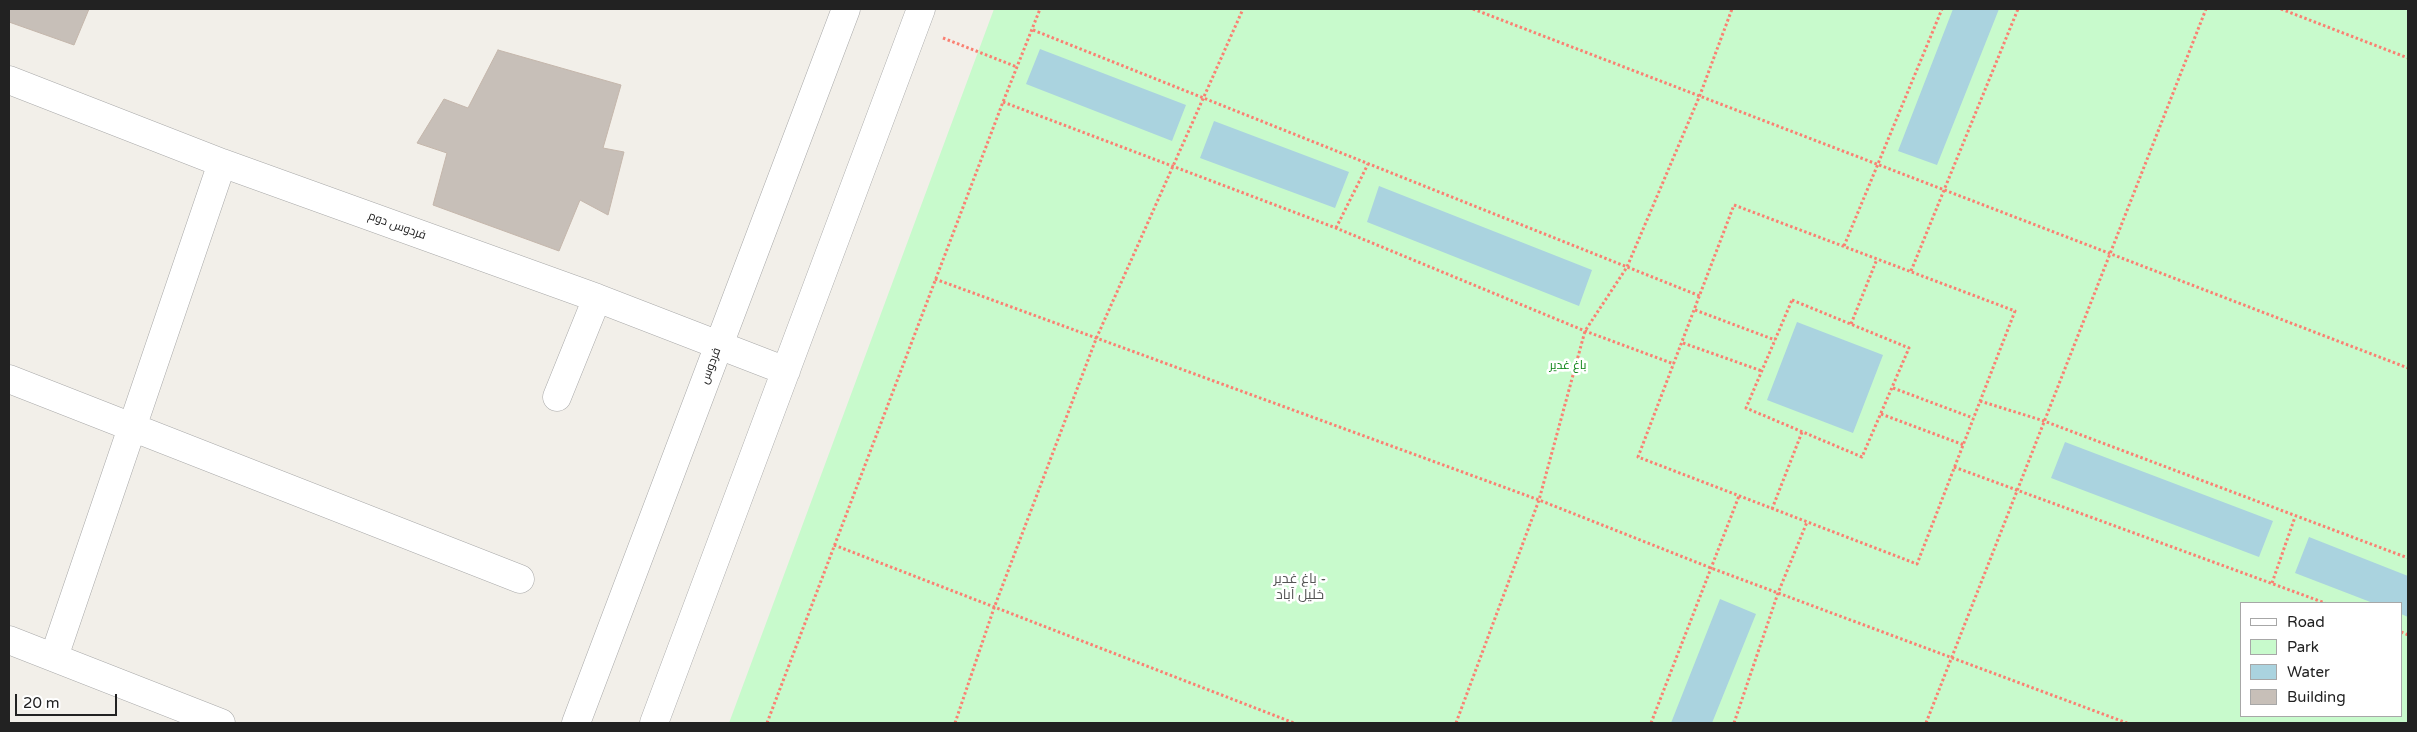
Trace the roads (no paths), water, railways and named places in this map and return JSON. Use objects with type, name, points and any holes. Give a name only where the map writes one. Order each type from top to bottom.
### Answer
[{"type":"street","name":"فردوس","points":[[576,723],[846,9]]},
{"type":"street","points":[[654,723],[918,17]]},
{"type":"street","name":"فردوس دوم","points":[[9,80],[222,164],[597,298],[786,371]]},
{"type":"street","points":[[54,657],[222,164]]},
{"type":"street","points":[[557,397],[597,298]]},
{"type":"street","points":[[9,379],[520,579]]},
{"type":"street","points":[[9,640],[221,723]]},
{"type":"water","points":[[1953,9],[1999,9],[1937,165],[1898,151]]},
{"type":"water","points":[[1040,49],[1186,105],[1172,141],[1026,84]]},
{"type":"water","points":[[1214,121],[1349,172],[1335,208],[1200,158]]},
{"type":"water","points":[[1379,186],[1592,270],[1579,306],[1367,222]]},
{"type":"water","points":[[1797,322],[1883,355],[1853,433],[1767,400]]},
{"type":"water","points":[[2065,442],[2273,521],[2259,557],[2051,478]]},
{"type":"water","points":[[2309,537],[2408,576],[2408,617],[2402,614],[2402,602],[2370,602],[2295,573]]},
{"type":"water","points":[[1720,599],[1756,614],[1712,723],[1671,723]]},
{"type":"district","name":"باغ غدیر - خلیل آباد","points":[[1300,588]]},
{"type":"park label","name":"باغ غدیر","points":[[1568,366]]}]
